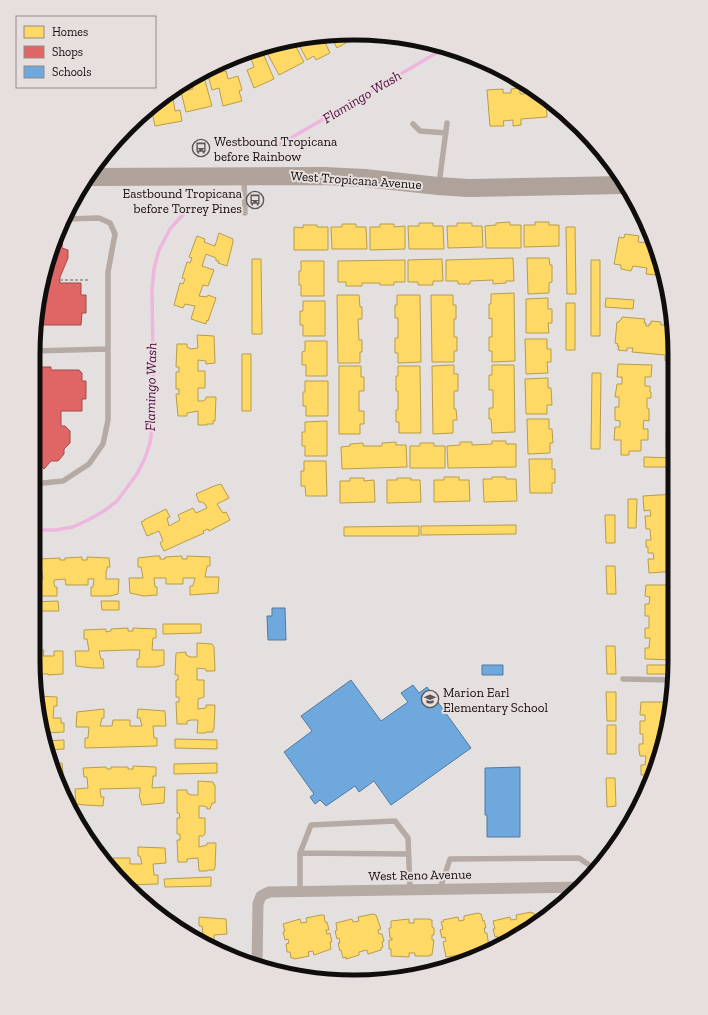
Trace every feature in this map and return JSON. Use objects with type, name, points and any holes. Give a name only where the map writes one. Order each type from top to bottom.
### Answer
[{"type":"main road","name":"West Tropicana Avenue","points":[[95,177],[244,175],[324,176],[365,178],[468,188],[618,185]]},
{"type":"street","name":"West Reno Avenue","points":[[257,959],[258,904],[261,896],[269,892],[300,890],[572,887]]},
{"type":"lane","points":[[438,186],[447,123]]},
{"type":"lane","points":[[412,124],[420,131],[446,133]]},
{"type":"lane","points":[[244,175],[245,213]]},
{"type":"lane","points":[[40,483],[63,481],[90,464],[103,444],[108,420],[108,272],[115,234],[110,223],[99,218],[70,219]]},
{"type":"lane","points":[[40,351],[108,349]]},
{"type":"lane","points":[[623,679],[667,680]]},
{"type":"lane","points":[[300,890],[300,853],[311,825],[395,821],[408,838],[410,889]]},
{"type":"lane","points":[[300,853],[408,854]]},
{"type":"lane","points":[[440,889],[450,859],[579,858],[592,866]]},
{"type":"path","points":[[60,280],[89,280]]},
{"type":"building: Homes","points":[[350,40],[337,48],[333,41]]},
{"type":"building: Homes","points":[[325,42],[330,53],[316,60],[314,56],[307,60],[299,45]]},
{"type":"building: Homes","points":[[295,46],[304,62],[279,75],[267,53]]},
{"type":"building: Homes","points":[[263,54],[274,79],[254,88],[247,70],[254,67],[251,58]]},
{"type":"building: Homes","points":[[226,71],[228,79],[238,76],[242,90],[239,91],[242,101],[223,106],[219,88],[212,90],[208,76]]},
{"type":"building: Homes","points":[[204,78],[212,106],[186,112],[181,92],[193,89],[192,85]]},
{"type":"building: Homes","points":[[520,88],[520,94],[529,93],[545,105],[546,106],[547,117],[521,119],[521,125],[513,126],[513,120],[503,121],[504,126],[490,126],[487,90],[503,89],[503,93],[511,93],[511,89]]},
{"type":"building: Homes","points":[[173,98],[175,111],[180,110],[182,121],[155,126],[152,114]]},
{"type":"building: Homes","points":[[510,222],[510,225],[521,225],[521,248],[486,248],[485,226],[496,225],[496,223]]},
{"type":"building: Homes","points":[[535,222],[549,222],[549,225],[559,225],[559,246],[524,247],[524,225],[535,225]]},
{"type":"building: Homes","points":[[419,223],[433,223],[433,226],[443,226],[444,249],[409,249],[408,226],[419,226]]},
{"type":"building: Homes","points":[[457,223],[472,223],[472,226],[482,226],[483,247],[448,248],[447,226],[457,226]]},
{"type":"building: Homes","points":[[342,224],[356,224],[356,227],[366,227],[367,249],[332,249],[331,227],[342,227]]},
{"type":"building: Homes","points":[[380,224],[394,224],[394,227],[405,226],[405,249],[370,250],[370,227],[380,227]]},
{"type":"building: Homes","points":[[303,225],[328,227],[328,250],[294,250],[294,227],[303,228]]},
{"type":"building: Homes","points":[[566,227],[575,227],[576,294],[567,294]]},
{"type":"building: Homes","points":[[219,233],[233,239],[233,242],[227,266],[218,263],[219,261],[216,261],[216,258],[206,254],[202,266],[214,270],[208,286],[203,285],[199,296],[207,297],[208,295],[216,298],[206,324],[191,319],[195,306],[185,304],[183,308],[174,305],[180,283],[183,284],[185,279],[182,278],[187,262],[190,263],[192,258],[189,257],[197,236],[205,239],[204,242],[215,246]]},
{"type":"building: Homes","points":[[625,234],[639,236],[638,242],[647,242],[657,272],[656,275],[646,274],[647,268],[633,266],[631,271],[621,269],[621,265],[614,264],[619,237],[624,238]]},
{"type":"building: Homes","points":[[513,258],[514,281],[493,284],[493,280],[470,281],[470,284],[458,284],[458,281],[446,281],[446,260]]},
{"type":"building: Homes","points":[[527,258],[549,258],[550,265],[552,265],[552,282],[549,283],[549,293],[528,294]]},
{"type":"building: Homes","points":[[252,259],[261,259],[262,334],[252,334]]},
{"type":"building: Homes","points":[[442,259],[443,281],[433,281],[433,285],[418,285],[418,282],[408,282],[408,260]]},
{"type":"building: Homes","points":[[405,260],[405,282],[394,282],[394,285],[362,283],[362,286],[346,286],[346,282],[338,282],[338,261]]},
{"type":"building: Homes","points":[[591,260],[600,260],[600,336],[591,336]]},
{"type":"building: Homes","points":[[301,261],[324,261],[324,296],[301,296],[299,271],[301,271]]},
{"type":"building: Homes","points":[[514,293],[515,361],[492,362],[492,351],[489,351],[489,337],[492,337],[492,318],[489,319],[491,294]]},
{"type":"building: Homes","points":[[337,295],[359,295],[360,307],[362,307],[362,319],[358,319],[359,340],[362,340],[360,363],[338,363]]},
{"type":"building: Homes","points":[[397,295],[420,295],[421,362],[398,363],[398,353],[395,353],[395,338],[398,338],[398,318],[395,318]]},
{"type":"building: Homes","points":[[431,295],[453,295],[453,305],[456,305],[454,337],[457,337],[457,351],[454,351],[454,362],[432,362]]},
{"type":"building: Homes","points":[[548,298],[548,309],[552,309],[552,323],[548,323],[549,333],[526,333],[526,299]]},
{"type":"building: Homes","points":[[606,298],[634,300],[633,309],[605,307]]},
{"type":"building: Homes","points":[[303,301],[325,301],[325,336],[303,336],[303,325],[300,325],[300,311],[303,311]]},
{"type":"building: Homes","points":[[566,303],[575,303],[575,350],[566,350]]},
{"type":"building: Homes","points":[[622,317],[645,319],[644,323],[646,323],[646,326],[651,324],[651,321],[661,322],[661,325],[664,325],[665,317],[668,361],[665,361],[665,355],[632,352],[633,348],[627,348],[627,351],[618,350],[619,346],[615,343],[617,322],[621,320]]},
{"type":"building: Homes","points":[[197,335],[214,336],[215,363],[206,364],[206,361],[198,360],[198,371],[205,371],[205,388],[198,388],[198,401],[203,401],[206,397],[216,397],[215,421],[213,421],[213,424],[207,425],[198,425],[198,411],[187,413],[187,416],[178,416],[176,394],[179,394],[179,389],[176,389],[176,372],[179,372],[179,367],[176,367],[177,344],[187,344],[187,347],[191,349],[198,348]]},
{"type":"building: Homes","points":[[525,339],[547,339],[547,349],[551,349],[551,362],[547,362],[548,373],[526,374]]},
{"type":"building: Homes","points":[[305,341],[327,341],[327,376],[306,376],[306,365],[302,365],[302,352],[305,351]]},
{"type":"building: Homes","points":[[242,354],[251,354],[251,411],[242,411]]},
{"type":"building: Homes","points":[[618,364],[652,365],[651,377],[645,377],[645,386],[650,386],[651,392],[651,398],[647,398],[649,421],[644,420],[643,429],[648,429],[648,440],[641,440],[641,451],[629,451],[629,455],[621,455],[621,440],[614,440],[615,427],[620,427],[620,421],[615,420],[615,407],[619,407],[619,397],[615,397],[617,384],[622,384],[622,377],[617,377]]},
{"type":"building: Homes","points":[[454,365],[454,374],[458,374],[458,391],[454,391],[454,409],[456,409],[457,420],[453,420],[453,433],[433,434],[432,366]]},
{"type":"building: Homes","points":[[492,365],[514,365],[515,432],[492,433],[491,419],[489,419],[489,408],[493,408],[493,390],[489,390],[489,375],[492,375]]},
{"type":"building: Homes","points":[[339,366],[361,366],[361,377],[364,377],[364,391],[359,391],[359,411],[364,411],[364,424],[360,424],[360,434],[339,434]]},
{"type":"building: Homes","points":[[398,366],[420,366],[421,433],[399,433],[399,422],[396,422],[396,410],[398,410],[398,391],[396,391],[396,376],[398,376]]},
{"type":"building: Homes","points":[[592,373],[601,373],[600,449],[591,449]]},
{"type":"building: Homes","points":[[548,378],[548,388],[551,388],[552,405],[547,405],[547,414],[526,414],[525,379]]},
{"type":"building: Homes","points":[[305,381],[328,381],[328,416],[306,416],[306,406],[303,406]]},
{"type":"building: Homes","points":[[667,415],[668,415],[668,447],[666,447]]},
{"type":"building: Homes","points":[[527,419],[549,419],[549,429],[552,429],[553,443],[550,443],[550,453],[528,454]]},
{"type":"building: Homes","points":[[327,421],[327,456],[305,456],[305,446],[302,446],[302,432],[305,432],[305,422]]},
{"type":"building: Homes","points":[[492,441],[506,441],[506,444],[516,444],[516,467],[448,468],[447,446],[460,445],[460,442],[472,442],[472,445],[492,444]]},
{"type":"building: Homes","points":[[396,442],[396,445],[406,445],[407,467],[342,469],[341,447],[350,446],[350,444],[363,443],[363,446],[382,446],[382,443]]},
{"type":"building: Homes","points":[[420,443],[434,443],[434,446],[445,446],[445,468],[410,468],[410,446],[420,446]]},
{"type":"building: Homes","points":[[644,457],[668,458],[668,467],[644,467]]},
{"type":"building: Homes","points":[[529,459],[552,459],[552,469],[555,469],[555,483],[552,483],[552,493],[530,493]]},
{"type":"building: Homes","points":[[304,461],[326,461],[327,496],[306,496],[305,486],[301,486],[301,471],[304,471]]},
{"type":"building: Homes","points":[[444,477],[459,477],[459,480],[469,480],[470,501],[434,502],[434,480],[444,480]]},
{"type":"building: Homes","points":[[492,477],[516,479],[517,501],[484,502],[483,479],[492,479]]},
{"type":"building: Homes","points":[[350,478],[364,478],[364,481],[374,480],[375,502],[340,503],[340,481],[350,481]]},
{"type":"building: Homes","points":[[397,478],[411,478],[411,480],[420,480],[421,502],[387,503],[387,480],[397,480]]},
{"type":"building: Homes","points":[[221,484],[229,498],[217,504],[223,513],[226,512],[230,520],[209,531],[208,529],[203,531],[204,533],[164,551],[160,543],[163,541],[159,531],[147,536],[141,522],[166,509],[170,517],[167,518],[169,526],[180,520],[178,515],[193,508],[196,513],[207,508],[205,504],[199,502],[196,494]]},
{"type":"building: Homes","points":[[668,494],[668,572],[649,573],[648,559],[654,559],[653,553],[648,553],[648,547],[646,547],[646,540],[651,540],[650,529],[646,529],[645,516],[651,516],[650,510],[644,511],[643,496]]},
{"type":"building: Homes","points":[[628,499],[637,499],[636,528],[628,528]]},
{"type":"building: Homes","points":[[605,515],[615,515],[615,543],[606,543]]},
{"type":"building: Homes","points":[[516,525],[516,534],[421,535],[421,526]]},
{"type":"building: Homes","points":[[419,526],[419,536],[344,536],[344,527]]},
{"type":"building: Homes","points":[[160,556],[160,559],[165,559],[165,557],[182,556],[182,559],[187,559],[187,556],[210,557],[210,566],[207,566],[205,577],[219,577],[218,593],[190,595],[190,586],[193,586],[195,578],[183,578],[183,584],[166,584],[166,578],[154,578],[155,587],[157,587],[157,595],[144,596],[130,593],[129,578],[143,578],[141,567],[138,567],[138,558]]},
{"type":"building: Homes","points":[[82,557],[82,560],[87,560],[87,557],[109,558],[110,567],[107,567],[106,579],[119,579],[118,594],[110,596],[91,596],[91,587],[93,587],[94,579],[88,579],[88,585],[66,585],[65,579],[54,580],[55,587],[57,587],[57,596],[40,596],[40,579],[43,579],[40,568],[40,559],[60,558],[60,560],[65,560],[65,558]]},
{"type":"building: Homes","points":[[606,566],[615,566],[616,594],[607,594]]},
{"type":"building: Homes","points":[[646,585],[668,585],[668,660],[645,659],[645,648],[649,648],[650,638],[645,638],[645,628],[649,628],[649,616],[645,616],[645,604],[649,604],[650,597],[645,596]]},
{"type":"building: Homes","points":[[58,601],[59,611],[40,611],[40,602]]},
{"type":"building: Homes","points":[[101,601],[119,601],[119,610],[102,610]]},
{"type":"building: Homes","points":[[163,624],[201,624],[201,633],[163,634]]},
{"type":"building: Homes","points":[[128,628],[128,631],[133,631],[133,628],[156,629],[156,638],[153,638],[152,650],[164,650],[164,665],[156,667],[137,667],[137,659],[139,659],[140,650],[129,650],[99,651],[101,659],[103,659],[104,668],[76,666],[75,651],[89,651],[87,639],[84,639],[84,630],[106,629],[106,632],[111,631],[111,629]]},
{"type":"building: Homes","points":[[197,643],[212,644],[214,647],[215,671],[206,671],[206,669],[197,668],[197,680],[204,680],[204,697],[198,699],[198,709],[206,708],[206,705],[215,705],[214,729],[213,732],[206,733],[197,733],[198,720],[187,721],[187,724],[177,724],[176,702],[179,702],[179,697],[176,697],[176,680],[178,680],[178,675],[175,675],[176,653],[186,652],[186,655],[190,657],[197,657]]},
{"type":"building: Homes","points":[[606,646],[615,646],[616,674],[607,674]]},
{"type":"building: Homes","points":[[40,650],[44,650],[43,656],[54,656],[54,651],[63,651],[63,674],[41,674],[41,676]]},
{"type":"building: Homes","points":[[647,665],[668,665],[667,674],[647,674]]},
{"type":"building: Homes","points":[[606,692],[616,692],[616,721],[607,721]]},
{"type":"building: Homes","points":[[42,696],[57,697],[57,706],[54,706],[53,718],[61,718],[61,723],[64,723],[64,732],[49,733]]},
{"type":"building: Homes","points":[[641,702],[665,702],[657,742],[646,775],[641,775],[641,765],[645,765],[646,756],[640,756],[639,750],[639,744],[643,744],[643,734],[640,734],[640,721],[645,721],[645,715],[640,715]]},
{"type":"building: Homes","points":[[104,709],[104,718],[102,718],[100,726],[112,726],[113,720],[130,720],[130,726],[142,726],[140,718],[137,718],[138,709],[165,711],[166,726],[153,726],[154,738],[157,738],[157,746],[85,748],[85,738],[88,738],[89,727],[76,727],[77,712]]},
{"type":"building: Homes","points":[[607,725],[616,725],[616,754],[607,754]]},
{"type":"building: Homes","points":[[175,739],[217,740],[217,749],[175,748]]},
{"type":"building: Homes","points":[[64,740],[64,749],[53,750],[51,741]]},
{"type":"building: Homes","points":[[58,763],[62,763],[63,773],[61,773]]},
{"type":"building: Homes","points":[[217,763],[217,773],[174,774],[174,764]]},
{"type":"building: Homes","points":[[133,766],[156,767],[156,776],[153,776],[152,788],[165,787],[164,803],[142,805],[139,795],[140,788],[100,789],[101,797],[104,797],[103,806],[76,804],[75,789],[88,788],[87,777],[84,777],[83,768],[106,767],[107,769],[111,769],[111,767],[128,767],[128,769],[133,769]]},
{"type":"building: Homes","points":[[606,778],[615,778],[616,806],[607,807]]},
{"type":"building: Homes","points":[[198,781],[213,782],[215,785],[215,803],[212,803],[210,809],[199,806],[199,818],[205,818],[205,834],[203,836],[199,836],[199,847],[207,845],[207,843],[216,843],[215,867],[214,870],[207,871],[199,871],[198,858],[187,859],[187,862],[178,862],[177,840],[180,840],[180,834],[177,834],[177,818],[180,818],[179,813],[177,813],[177,790],[187,790],[187,793],[191,795],[198,795]]},
{"type":"building: Homes","points":[[138,847],[165,848],[166,863],[153,864],[154,875],[158,875],[158,884],[134,885],[113,862],[113,858],[130,858],[130,864],[142,864],[140,856],[138,856]]},
{"type":"building: Homes","points":[[211,877],[211,886],[165,887],[164,879]]},
{"type":"building: Homes","points":[[531,912],[534,913],[535,917],[496,941],[498,940],[497,936],[495,937],[493,921],[510,917],[511,920],[517,919],[516,915]]},
{"type":"building: Homes","points":[[478,913],[481,914],[486,928],[484,928],[485,933],[487,933],[489,945],[473,951],[472,950],[466,952],[466,954],[446,957],[443,942],[446,941],[445,937],[442,938],[440,930],[443,929],[441,922],[444,921],[443,920],[458,917],[459,921],[464,920],[464,916]]},
{"type":"building: Homes","points":[[373,914],[376,915],[381,929],[378,930],[379,934],[382,934],[384,941],[382,942],[383,947],[381,950],[368,954],[367,950],[359,952],[359,955],[346,959],[346,957],[343,958],[338,943],[340,943],[339,938],[337,939],[335,931],[337,930],[336,923],[352,919],[353,922],[359,921],[358,917]]},
{"type":"building: Homes","points":[[324,915],[325,922],[327,922],[329,930],[326,930],[327,934],[330,933],[332,942],[330,942],[331,949],[314,955],[313,951],[308,952],[309,956],[294,959],[291,958],[290,952],[287,952],[286,944],[289,943],[288,939],[285,940],[283,924],[300,919],[301,923],[307,922],[306,918]]},
{"type":"building: Homes","points":[[199,917],[226,919],[227,934],[214,935],[214,943],[199,934],[203,934],[202,926],[199,926]]},
{"type":"building: Homes","points":[[409,919],[409,923],[414,923],[414,919],[432,920],[434,935],[432,935],[432,940],[434,940],[432,955],[415,956],[415,953],[409,953],[409,957],[391,956],[389,940],[392,940],[392,938],[390,938],[389,928],[391,928],[391,921]]},
{"type":"building: Shops","points":[[63,237],[62,248],[68,250],[68,258],[60,277],[60,283],[81,283],[81,295],[86,295],[86,313],[82,313],[81,325],[42,325],[46,293]]},
{"type":"building: Shops","points":[[40,367],[51,367],[51,370],[79,370],[82,373],[82,381],[86,381],[86,399],[82,399],[82,411],[61,411],[61,426],[65,426],[70,431],[70,443],[64,449],[64,454],[58,461],[51,461],[44,469],[40,465]]},
{"type":"building: Schools","points":[[272,608],[285,608],[286,640],[268,640],[267,616],[272,616]]},
{"type":"building: Schools","points":[[482,665],[503,665],[503,675],[482,675]]},
{"type":"building: Schools","points":[[351,680],[381,721],[408,702],[401,693],[413,685],[419,693],[427,687],[471,748],[391,805],[374,781],[359,792],[355,786],[326,806],[320,800],[315,804],[310,797],[314,794],[284,752],[312,731],[301,716]]},
{"type":"building: Schools","points":[[520,767],[520,837],[487,837],[487,815],[485,815],[485,768]]},
{"type":"waterway","name":"Flamingo Wash","points":[[279,145],[438,52]]},
{"type":"waterway","name":"Flamingo Wash","points":[[40,530],[56,530],[73,527],[104,511],[117,501],[137,474],[145,458],[150,443],[154,417],[152,290],[154,269],[159,250],[170,229],[190,207]]},
{"type":"place","name":"Westbound Tropicana before Rainbow","points":[[201,148]]},
{"type":"place","name":"Eastbound Tropicana before Torrey Pines","points":[[255,200]]},
{"type":"place","name":"Marion Earl Elementary School","points":[[430,699]]}]
